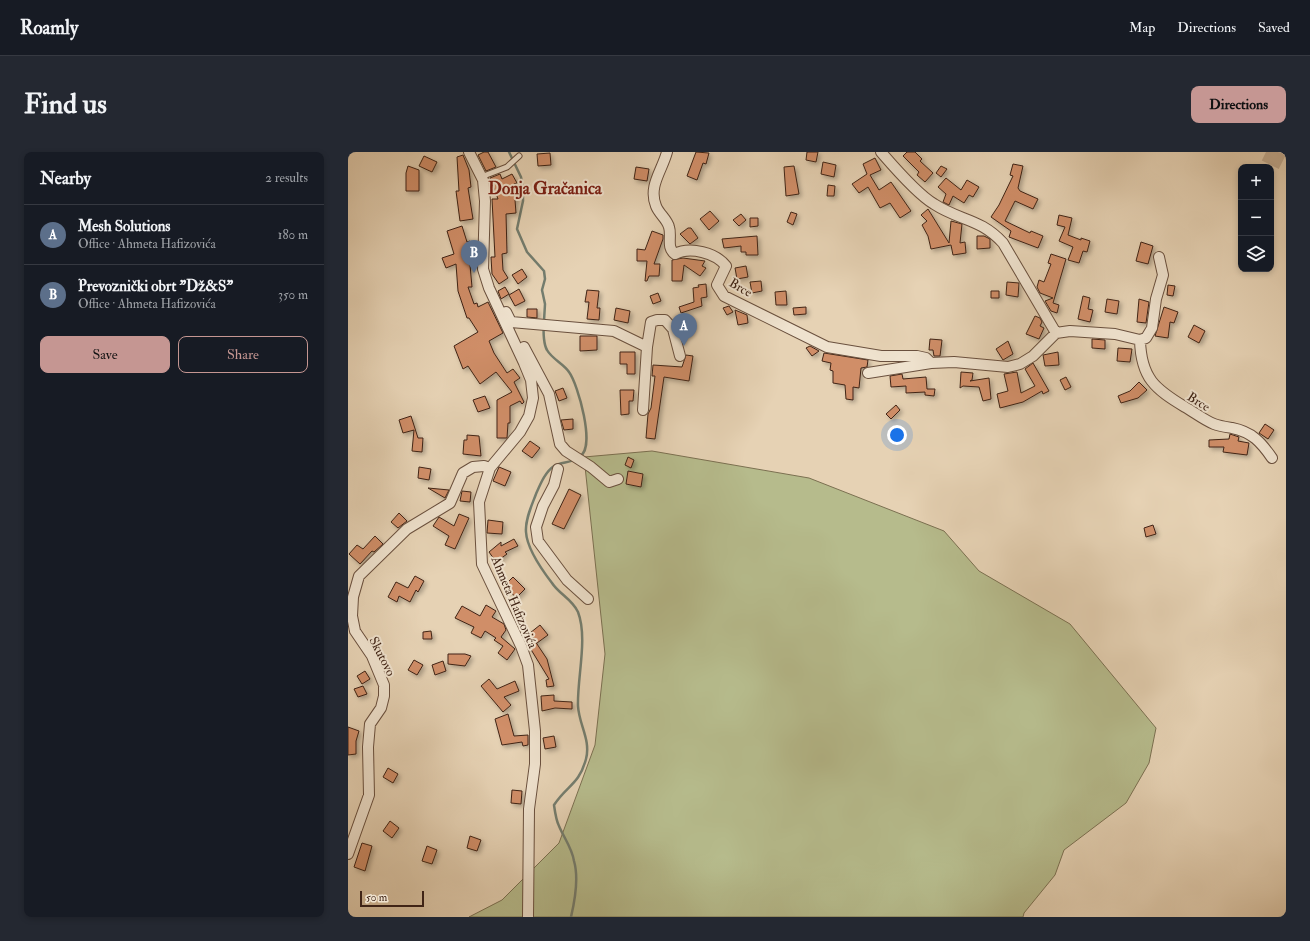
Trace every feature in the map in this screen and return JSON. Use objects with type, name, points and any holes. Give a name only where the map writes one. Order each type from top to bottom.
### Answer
[{"type":"street","name":"Ahmeta Hafizovića","points":[[470,152],[481,177],[485,201],[483,269],[493,298],[531,380],[533,398],[529,416],[520,432],[490,468],[479,502],[482,564],[521,646],[528,665],[535,731],[535,764],[530,809],[528,917]]},
{"type":"street","name":"Brce","points":[[666,152],[657,173],[653,192],[656,207],[669,226],[670,247],[675,254],[687,250],[698,251],[721,259],[726,266],[717,285],[724,296],[826,347],[881,356],[917,356],[926,358],[931,363]]},
{"type":"street","points":[[882,152],[896,169],[933,204],[950,213],[967,218],[992,231],[1003,243],[1056,333],[1070,331],[1115,334],[1140,340],[1148,336],[1152,328],[1156,299],[1163,275],[1159,257]]},
{"type":"street","points":[[493,298],[504,309],[549,394],[560,444],[573,456],[609,482],[618,478]]},
{"type":"street","points":[[643,410],[647,347],[651,322],[665,320],[673,329],[680,356]]},
{"type":"street","points":[[511,322],[614,331],[647,347]]},
{"type":"street","name":"Brce","points":[[868,374],[931,363],[954,362],[1008,367],[1020,364],[1033,356],[1056,333]]},
{"type":"street","name":"Brce","points":[[1140,340],[1145,369],[1158,390],[1214,424],[1243,430],[1253,435],[1262,443],[1272,458]]},
{"type":"street","name":"Skutovo","points":[[348,854],[369,795],[368,747],[370,724],[381,708],[384,696],[384,685],[372,656],[352,631],[353,597],[359,576],[407,529],[450,503],[463,473],[473,467],[484,466],[490,468]]},
{"type":"street","points":[[558,469],[554,485],[543,506],[536,527],[538,541],[567,580],[588,599]]},
{"type":"lane","points":[[481,177],[508,166],[519,156]]},
{"type":"green space","points":[[652,451],[809,478],[944,531],[979,571],[1070,624],[1156,728],[1149,763],[1126,803],[1064,850],[1055,875],[1024,913],[1023,917],[469,917],[502,900],[559,843],[595,745],[605,654],[584,457]]},
{"type":"building","points":[[488,152],[496,167],[486,171],[478,155]]},
{"type":"building","points":[[696,152],[709,153],[706,164],[703,163],[697,180],[687,176]]},
{"type":"building","points":[[807,152],[818,152],[816,162],[806,160]]},
{"type":"building","points":[[907,152],[915,152],[922,159],[920,161],[933,173],[925,182],[917,175],[919,172],[903,156]]},
{"type":"building","points":[[550,153],[551,165],[538,166],[537,154]]},
{"type":"building","points":[[463,155],[469,170],[471,187],[468,188],[473,219],[460,221],[456,191],[459,191],[457,157]]},
{"type":"building","points":[[424,156],[437,162],[432,172],[419,166]]},
{"type":"building","points":[[875,158],[881,170],[870,175],[879,190],[891,182],[911,211],[900,218],[890,203],[880,208],[868,187],[859,193],[852,184],[867,174],[863,164]]},
{"type":"building","points":[[823,162],[836,165],[834,177],[821,174]]},
{"type":"building","points":[[1013,164],[1023,166],[1018,188],[1020,191],[1038,199],[1033,209],[1015,201],[1005,221],[1030,233],[1031,231],[1043,236],[1038,248],[1009,237],[1011,231],[991,217],[999,205],[1013,176],[1010,175]]},
{"type":"building","points":[[408,166],[419,170],[419,191],[406,191],[406,173]]},
{"type":"building","points":[[794,166],[799,194],[786,196],[784,167]]},
{"type":"building","points":[[941,166],[947,169],[941,177],[936,173]]},
{"type":"building","points":[[636,167],[649,169],[647,181],[634,179]]},
{"type":"building","points":[[500,174],[502,179],[512,174],[517,183],[514,184],[517,200],[515,200],[516,213],[506,214],[507,253],[502,254],[503,270],[508,278],[499,284],[492,274],[491,257],[495,257],[492,199],[498,199],[490,178]]},
{"type":"building","points":[[946,178],[961,190],[967,180],[979,187],[973,197],[969,195],[964,203],[953,196],[949,205],[943,202],[946,194],[938,187]]},
{"type":"building","points":[[828,185],[835,186],[834,196],[827,196]]},
{"type":"building","points":[[928,209],[949,243],[951,221],[962,224],[960,243],[965,242],[966,253],[953,255],[951,245],[931,249],[928,236],[922,225],[927,221],[921,215]]},
{"type":"building","points":[[710,211],[719,221],[709,230],[700,219]]},
{"type":"building","points":[[791,212],[797,214],[793,225],[787,222]]},
{"type":"building","points":[[741,214],[746,220],[739,226],[733,220]]},
{"type":"building","points":[[1059,215],[1072,218],[1068,235],[1081,240],[1081,238],[1090,241],[1087,252],[1083,251],[1079,263],[1068,260],[1073,247],[1059,241],[1065,227],[1057,225]]},
{"type":"building","points":[[750,218],[758,218],[758,226],[750,227]]},
{"type":"building","points":[[462,226],[467,242],[470,241],[474,252],[469,254],[472,287],[468,287],[474,304],[477,303],[478,307],[488,302],[503,333],[489,341],[494,353],[507,373],[513,369],[520,378],[514,382],[524,402],[522,404],[520,401],[510,406],[510,423],[508,423],[507,438],[497,438],[497,400],[512,392],[496,372],[480,384],[468,366],[463,369],[454,346],[478,332],[469,318],[467,318],[458,291],[456,264],[446,268],[442,258],[454,254],[447,231]]},
{"type":"building","points":[[688,228],[691,228],[698,238],[690,244],[680,234]]},
{"type":"building","points":[[652,231],[663,235],[654,264],[660,264],[659,276],[649,276],[647,281],[645,281],[647,261],[637,261],[637,249],[645,250]]},
{"type":"building","points":[[757,236],[758,255],[746,255],[746,252],[741,252],[741,246],[724,248],[722,239]]},
{"type":"building","points":[[977,236],[984,236],[990,239],[990,248],[977,249]]},
{"type":"building","points":[[1141,242],[1153,246],[1148,264],[1136,261]]},
{"type":"building","points":[[1051,254],[1066,259],[1053,303],[1059,305],[1057,313],[1051,311],[1045,301],[1053,298],[1040,293],[1037,287],[1039,280],[1044,282],[1051,264],[1048,263]]},
{"type":"building","points":[[683,258],[705,261],[702,266],[706,268],[700,276],[684,265],[682,281],[672,281],[672,260]]},
{"type":"building","points":[[746,266],[748,277],[737,279],[735,268]]},
{"type":"building","points":[[522,269],[527,277],[518,284],[512,275]]},
{"type":"building","points":[[761,281],[762,291],[752,293],[750,282]]},
{"type":"building","points":[[1007,282],[1019,283],[1018,297],[1006,295]]},
{"type":"building","points":[[706,284],[707,297],[701,298],[702,306],[681,313],[679,307],[694,302],[693,288],[699,287],[698,285]]},
{"type":"building","points":[[1168,285],[1175,286],[1173,296],[1167,295]]},
{"type":"building","points":[[505,287],[509,294],[501,299],[498,291]]},
{"type":"building","points":[[519,289],[525,301],[515,306],[509,295]]},
{"type":"building","points":[[587,290],[599,291],[597,308],[600,308],[599,320],[587,319],[589,302],[585,302]]},
{"type":"building","points":[[786,291],[787,305],[776,305],[775,292]]},
{"type":"building","points":[[991,291],[999,291],[999,298],[991,298]]},
{"type":"building","points":[[658,293],[661,301],[653,304],[650,296]]},
{"type":"building","points":[[1083,296],[1090,298],[1088,309],[1093,310],[1090,322],[1078,319]]},
{"type":"building","points":[[1107,299],[1119,301],[1117,314],[1105,312]]},
{"type":"building","points":[[1139,299],[1149,302],[1146,323],[1137,322]]},
{"type":"building","points":[[729,306],[733,312],[727,315],[723,308]]},
{"type":"building","points":[[806,307],[806,314],[794,315],[793,308]]},
{"type":"building","points":[[1164,307],[1178,312],[1174,323],[1170,322],[1168,338],[1155,336]]},
{"type":"building","points":[[616,308],[630,311],[628,323],[614,320]]},
{"type":"building","points":[[527,309],[537,309],[537,318],[527,317]]},
{"type":"building","points":[[735,310],[747,315],[748,323],[738,325]]},
{"type":"building","points":[[1035,316],[1040,318],[1042,322],[1040,326],[1044,328],[1039,339],[1026,334]]},
{"type":"building","points":[[1194,325],[1205,331],[1199,343],[1188,337]]},
{"type":"building","points":[[580,336],[597,336],[597,350],[580,351]]},
{"type":"building","points":[[930,339],[942,340],[940,356],[934,356],[933,350],[929,350]]},
{"type":"building","points":[[1092,339],[1105,340],[1105,349],[1092,348]]},
{"type":"building","points":[[1008,341],[1013,354],[1003,360],[996,349]]},
{"type":"building","points":[[810,346],[819,351],[812,356],[806,348]]},
{"type":"building","points":[[1118,348],[1132,349],[1130,362],[1117,361]]},
{"type":"building","points":[[620,352],[635,352],[635,374],[627,374],[627,364],[620,364]]},
{"type":"building","points":[[1058,352],[1059,365],[1045,366],[1043,355]]},
{"type":"building","points":[[824,353],[868,360],[867,367],[861,368],[859,388],[853,387],[853,400],[846,399],[845,385],[833,383],[833,371],[830,370],[831,363],[822,361]]},
{"type":"building","points":[[686,355],[693,356],[689,381],[664,377],[655,439],[646,438],[648,414],[651,408],[655,376],[652,376],[653,365],[682,367]]},
{"type":"building","points":[[1033,363],[1049,391],[1043,394],[1042,391],[1023,402],[1000,408],[997,394],[1008,391],[1004,374],[1017,372],[1021,393],[1035,386],[1025,369]]},
{"type":"building","points":[[961,372],[973,373],[972,380],[970,381],[989,378],[991,399],[983,401],[979,387],[963,386],[960,388]]},
{"type":"building","points":[[902,374],[903,379],[926,377],[927,389],[935,389],[934,396],[925,395],[925,392],[906,393],[906,386],[891,387],[890,376]]},
{"type":"building","points":[[1066,377],[1071,387],[1065,390],[1060,380]]},
{"type":"building","points":[[1139,382],[1147,390],[1138,398],[1121,403],[1118,396],[1130,391]]},
{"type":"building","points":[[563,388],[567,398],[559,401],[555,391]]},
{"type":"building","points":[[620,390],[634,390],[633,401],[629,401],[629,414],[621,415]]},
{"type":"building","points":[[485,396],[490,408],[478,412],[473,400]]},
{"type":"building","points":[[896,405],[900,410],[891,419],[886,414]]},
{"type":"building","points":[[411,416],[418,438],[423,438],[422,452],[412,451],[414,430],[403,433],[399,420]]},
{"type":"building","points":[[573,419],[573,429],[564,430],[561,420]]},
{"type":"building","points":[[1265,424],[1274,430],[1268,439],[1259,433]]},
{"type":"building","points":[[1230,434],[1239,437],[1238,441],[1249,443],[1247,455],[1223,452],[1224,447],[1209,447],[1209,440],[1229,439]]},
{"type":"building","points":[[467,435],[479,436],[481,456],[463,454],[464,440],[467,440]]},
{"type":"building","points":[[530,441],[540,448],[532,458],[522,451]]},
{"type":"building","points":[[628,457],[634,460],[631,468],[625,465]]},
{"type":"building","points":[[419,467],[431,469],[429,480],[418,478]]},
{"type":"building","points":[[499,467],[511,472],[505,486],[493,481]]},
{"type":"building","points":[[628,471],[643,474],[641,487],[626,484]]},
{"type":"building","points":[[428,488],[449,490],[445,498]]},
{"type":"building","points":[[569,489],[581,495],[564,529],[552,524]]},
{"type":"building","points":[[462,491],[471,492],[470,502],[460,501]]},
{"type":"building","points":[[399,513],[407,521],[398,528],[391,522]]},
{"type":"building","points":[[459,514],[469,518],[455,549],[445,545],[449,536],[433,526],[439,517],[454,526]]},
{"type":"building","points":[[488,520],[503,522],[502,534],[487,533]]},
{"type":"building","points":[[1153,525],[1156,534],[1146,537],[1144,528]]},
{"type":"building","points":[[375,536],[383,544],[374,552],[372,551],[360,564],[349,554],[357,545],[363,549]]},
{"type":"building","points":[[514,539],[518,546],[505,552],[507,554],[496,562],[489,552],[501,542],[501,546]]},
{"type":"building","points":[[415,576],[424,581],[418,592],[416,590],[410,602],[399,596],[397,602],[388,597],[396,582],[408,588]]},
{"type":"building","points":[[513,577],[525,589],[516,598],[505,585]]},
{"type":"building","points":[[486,605],[496,611],[492,617],[504,624],[506,630],[501,637],[515,649],[507,660],[498,653],[503,646],[494,640],[496,638],[485,631],[481,638],[471,633],[474,627],[455,618],[462,606],[480,616]]},
{"type":"building","points":[[540,625],[548,635],[537,643],[535,641],[547,659],[554,686],[547,687],[546,680],[549,679],[527,643],[534,639],[530,633]]},
{"type":"building","points":[[431,631],[432,639],[423,639],[423,632]]},
{"type":"building","points":[[448,654],[465,654],[471,656],[465,666],[448,664]]},
{"type":"building","points":[[414,660],[423,665],[417,675],[408,670]]},
{"type":"building","points":[[443,661],[446,671],[435,675],[432,665]]},
{"type":"building","points":[[365,671],[370,679],[362,684],[357,676]]},
{"type":"building","points":[[489,679],[497,689],[515,681],[519,691],[504,697],[511,705],[503,712],[481,686]]},
{"type":"building","points":[[363,686],[367,694],[358,697],[354,689]]},
{"type":"building","points":[[554,695],[554,701],[572,702],[572,709],[555,708],[542,711],[541,696]]},
{"type":"building","points":[[508,714],[514,736],[528,735],[528,745],[523,746],[522,742],[502,745],[495,719]]},
{"type":"building","points":[[348,727],[359,731],[356,741],[356,754],[348,755]]},
{"type":"building","points":[[554,736],[556,747],[545,749],[543,738]]},
{"type":"building","points":[[388,768],[398,774],[393,783],[383,777]]},
{"type":"building","points":[[512,790],[522,791],[521,804],[511,803]]},
{"type":"building","points":[[390,821],[399,828],[392,838],[383,831]]},
{"type":"building","points":[[470,836],[481,840],[477,851],[467,848]]},
{"type":"building","points":[[362,843],[372,846],[365,871],[354,867]]},
{"type":"building","points":[[427,846],[437,850],[432,864],[422,861]]},
{"type":"waterway","points":[[509,152],[521,177],[523,191],[523,201],[517,229],[527,252],[544,271],[545,279],[542,290],[545,304],[544,321]]},
{"type":"waterway","points":[[544,326],[544,339],[547,350],[569,372],[581,402],[586,429],[586,441],[584,451],[580,456]]},
{"type":"waterway","points":[[571,917],[576,889],[575,868],[572,852],[557,821],[554,805],[576,780],[586,759],[587,745],[578,706],[582,646],[581,622],[575,607],[555,587],[536,559],[527,539],[526,527],[531,507],[545,475],[556,465],[574,460]]},
{"type":"tunnel","points":[[1266,152],[1286,162]]},
{"type":"place","name":"Prevoznički obrt \"Dž&S\"","points":[[474,273]]},
{"type":"place","name":"Mesh Solutions","points":[[684,346]]},
{"type":"district","name":"Donja Gračanica","points":[[545,188]]}]
